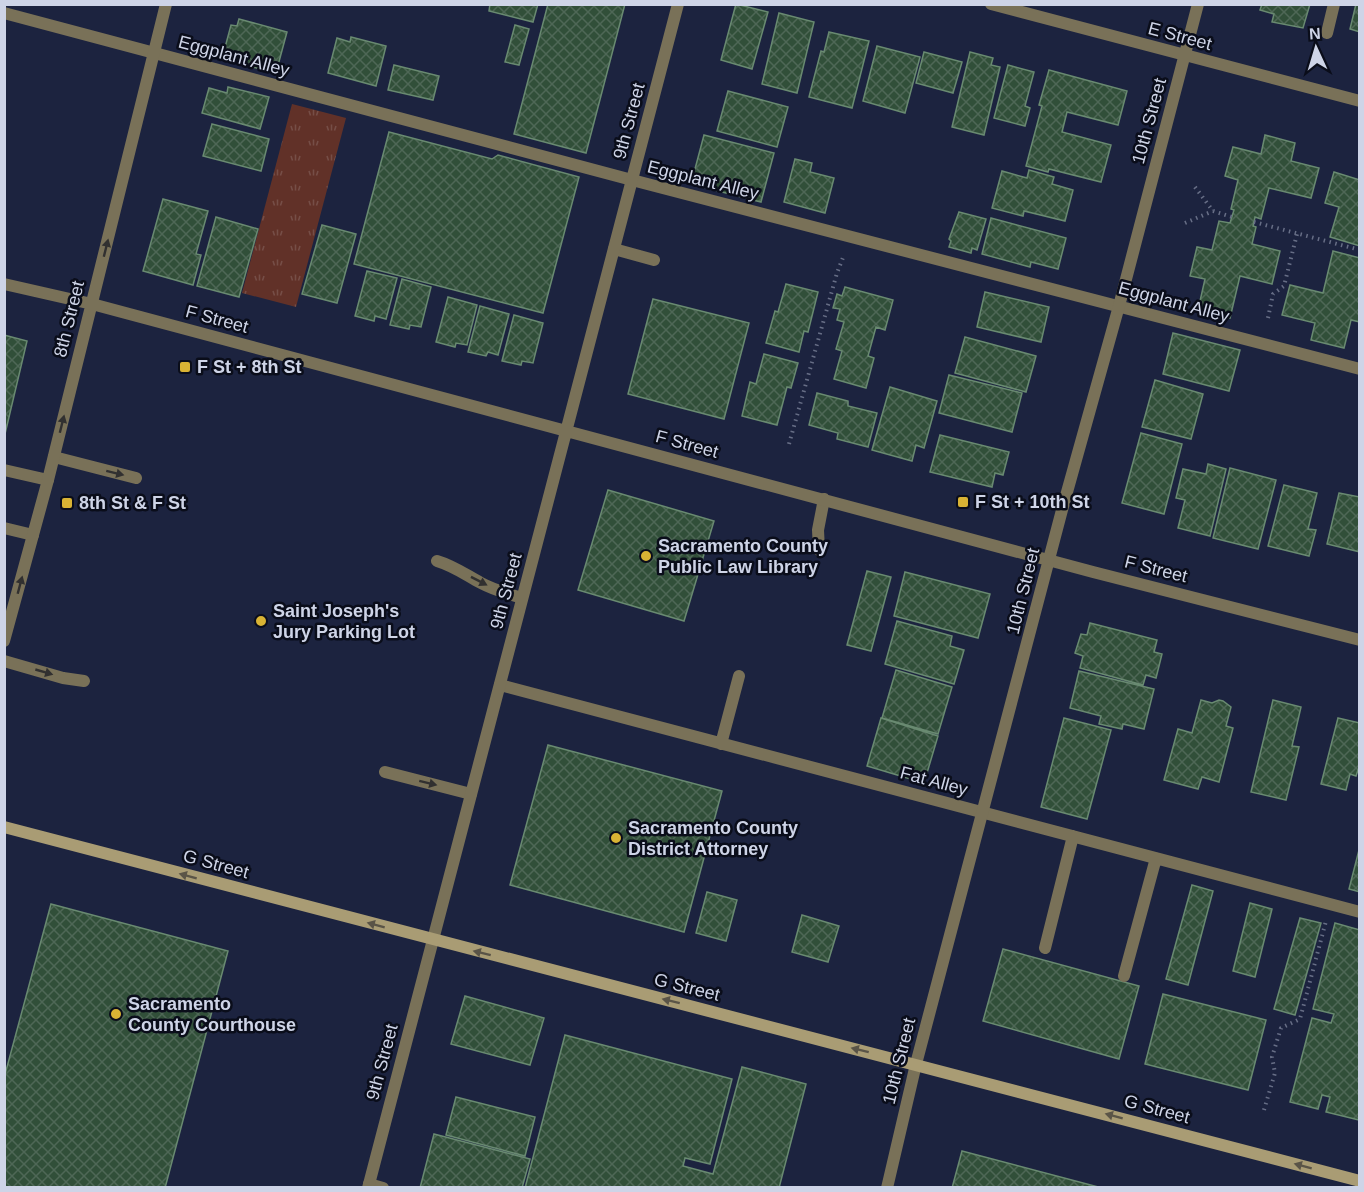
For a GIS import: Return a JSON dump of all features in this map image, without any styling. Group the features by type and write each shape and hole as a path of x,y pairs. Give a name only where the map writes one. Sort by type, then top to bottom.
{"main road":[{"name":"G Street","path":"4,827 1359,1181"}],"street":[{"name":"8th Street","path":"4,641 54,457 166,4"},
{"name":"9th Street","path":"368,1186 678,4"},
{"name":"E Street","path":"991,4 1359,101"},
{"name":"10th Street","path":"887,1188 916,1064 1198,4"},
{"path":"1327,33 1334,4"},
{"name":"Eggplant Alley","path":"4,14 1359,369"},
{"path":"614,249 654,260"},
{"name":"F Street","path":"4,284 92,304 1049,560 1359,640"},
{"path":"54,457 136,478"},
{"path":"4,470 48,480"},
{"path":"819,550 818,530 824,499"},
{"path":"4,528 33,535"},
{"path":"437,561 457,568 490,587 522,598"},
{"path":"4,661 63,678 84,681"},
{"path":"721,744 739,676"},
{"name":"Fat Alley","path":"500,685 1156,858 1290,899 1359,912"},
{"path":"385,772 471,794"},
{"path":"1045,948 1073,836"},
{"path":"1124,976 1156,858"},
{"path":"368,1186 383,1188"}],"path":[{"path":"1195,187 1213,211 1232,217"},
{"path":"1185,223 1213,211"},
{"path":"1254,222 1359,250"},
{"path":"1268,318 1273,294 1284,286 1297,234"},
{"path":"789,444 848,236"},
{"path":"1264,1110 1275,1073 1272,1056 1281,1028 1300,1019 1327,918"}],"green space":[{"path":"292,104 346,118 296,307 242,293"}],"building":[{"path":"490,4 538,4 533,22 489,11"},
{"path":"548,4 625,4 586,153 514,134"},
{"path":"736,4 768,12 752,69 721,60"},
{"path":"1262,4 1310,4 1303,28 1272,22 1274,14 1260,10"},
{"path":"1356,4 1360,4 1360,32 1350,29"},
{"path":"779,13 814,22 797,93 762,84"},
{"path":"239,19 287,32 277,69 261,64 260,69 242,64 243,60 223,55 231,25 237,26"},
{"path":"515,25 529,29 519,65 505,62"},
{"path":"829,32 869,41 852,108 809,97 821,51 824,52"},
{"path":"351,37 386,46 376,86 328,73 337,38 350,42"},
{"path":"877,46 920,57 905,113 863,101"},
{"path":"924,52 962,62 953,93 916,83"},
{"path":"970,52 993,58 991,65 1000,67 984,135 952,127"},
{"path":"394,65 439,76 433,100 388,90"},
{"path":"1008,65 1034,72 1025,106 1030,108 1025,126 994,118"},
{"path":"1049,70 1127,91 1118,125 1067,112 1062,132 1111,145 1101,182 1049,169 1048,172 1026,166"},
{"path":"228,87 269,97 260,129 202,113 209,88 227,93"},
{"path":"728,91 788,107 777,147 717,131"},
{"path":"212,124 269,139 261,171 203,156"},
{"path":"389,132 492,159 498,155 579,177 543,313 354,264"},
{"path":"704,135 774,153 761,202 691,184"},
{"path":"1265,135 1295,143 1291,161 1319,168 1311,198 1269,188 1261,219 1255,217 1253,226 1256,227 1252,244 1280,251 1272,284 1240,276 1230,318 1198,310 1205,279 1190,276 1197,247 1212,250 1219,221 1230,223 1238,180 1225,176 1233,147 1261,154"},
{"path":"795,159 812,163 810,172 834,178 825,213 784,202"},
{"path":"1029,170 1054,177 1052,184 1073,190 1065,221 1024,211 1023,216 992,208 1002,171 1027,178"},
{"path":"1334,172 1360,180 1360,246 1330,237 1339,207 1325,203"},
{"path":"163,199 208,211 196,254 201,255 193,285 143,271"},
{"path":"959,212 986,219 977,250 972,248 971,253 949,247 951,241 949,239"},
{"path":"216,217 258,229 239,297 197,286"},
{"path":"991,218 1066,238 1058,269 1031,262 1030,267 982,254"},
{"path":"322,225 356,234 337,303 302,294"},
{"path":"1333,251 1360,258 1360,322 1351,320 1344,348 1311,340 1315,323 1282,315 1290,285 1323,293"},
{"path":"367,271 397,278 386,319 375,316 374,321 355,316"},
{"path":"402,279 431,287 421,327 410,325 409,329 390,325"},
{"path":"786,284 818,292 808,332 804,331 799,352 766,343"},
{"path":"845,287 893,300 885,330 876,327 868,356 874,358 866,388 834,379 842,351 836,349 844,322 837,320 840,309 833,308 837,294 842,296"},
{"path":"985,292 1049,307 1041,342 977,327"},
{"path":"448,297 477,305 467,345 456,343 455,347 436,342"},
{"path":"653,299 749,323 724,419 628,394"},
{"path":"480,306 509,314 498,355 488,352 486,356 468,352"},
{"path":"514,315 543,323 533,363 522,361 521,365 502,361"},
{"path":"1173,333 1240,350 1229,391 1163,374"},
{"path":"4,335 27,341 5,434 4,434"},
{"path":"965,337 1036,356 1026,392 955,373"},
{"path":"764,354 798,363 791,388 787,387 777,425 742,416 750,382 756,384"},
{"path":"949,375 1022,393 1012,432 939,413"},
{"path":"1155,380 1203,394 1191,439 1142,427"},
{"path":"890,387 937,401 924,448 916,445 912,461 872,450"},
{"path":"817,393 848,401 848,406 877,413 868,447 837,439 838,433 809,425"},
{"path":"1141,433 1182,444 1164,514 1122,503"},
{"path":"940,435 1009,452 1003,475 995,473 992,487 930,472"},
{"path":"1208,464 1226,469 1210,536 1178,528 1185,500 1176,498 1183,469 1206,474"},
{"path":"1230,468 1276,480 1258,549 1213,538"},
{"path":"1284,485 1317,493 1308,529 1316,530 1309,556 1268,546"},
{"name":"Sacramento County Public Law Library","path":"608,490 714,521 684,621 578,590"},
{"path":"1339,493 1360,497 1360,552 1327,544"},
{"path":"867,571 891,577 871,651 847,645"},
{"path":"905,572 990,594 978,638 894,616"},
{"path":"897,621 952,636 950,646 964,650 954,684 885,664"},
{"path":"1090,623 1157,640 1154,652 1162,654 1156,678 1146,675 1143,685 1080,668 1083,656 1075,653 1081,634 1087,635"},
{"path":"896,670 952,687 938,734 882,718"},
{"path":"1079,671 1154,689 1144,729 1123,724 1122,729 1099,724 1101,716 1070,708"},
{"path":"1201,700 1212,703 1219,700 1231,707 1226,726 1233,728 1219,782 1202,777 1198,789 1164,780 1178,729 1192,733"},
{"path":"1273,700 1301,707 1292,746 1299,747 1286,800 1251,792"},
{"path":"881,718 938,736 924,783 867,766"},
{"path":"1064,718 1111,730 1087,819 1041,807"},
{"path":"1338,718 1360,723 1360,764 1356,776 1350,774 1346,790 1321,784"},
{"name":"Sacramento County District Attorney","path":"548,745 722,791 684,932 510,885"},
{"path":"1360,851 1360,892 1349,889"},
{"path":"1192,885 1213,891 1188,985 1166,979"},
{"path":"707,892 737,900 726,941 696,933"},
{"path":"1250,903 1272,909 1255,977 1233,971"},
{"name":"Sacramento County Courthouse","path":"51,904 228,951 165,1188 4,1188 4,1078"},
{"path":"802,915 839,926 828,962 792,952"},
{"path":"1300,918 1321,923 1295,1015 1274,1009"},
{"path":"1335,923 1360,930 1359,1120 1326,1112 1330,1097 1322,1095 1318,1109 1290,1102 1312,1018 1331,1023 1334,1014 1313,1009"},
{"path":"1003,949 1139,986 1119,1059 983,1021"},
{"path":"1163,994 1266,1020 1248,1090 1145,1064"},
{"path":"465,996 544,1018 530,1065 451,1044"},
{"path":"565,1035 732,1079 710,1164 685,1158 683,1166 713,1174 742,1067 806,1084 779,1188 525,1188"},
{"path":"456,1097 535,1117 525,1156 446,1135"},
{"path":"434,1134 530,1159 522,1188 420,1188"},
{"path":"962,1151 1102,1188 952,1188"}],"place":[{"name":"F St + 8th St","path":"185,367"},
{"name":"F St + 10th St","path":"963,502"},
{"name":"8th St & F St","path":"67,503"},
{"name":"Sacramento County Public Law Library","path":"646,556"},
{"name":"Saint Joseph's Jury Parking Lot","path":"261,621"},
{"name":"Sacramento County District Attorney","path":"616,838"},
{"name":"Sacramento County Courthouse","path":"116,1014"}]}
